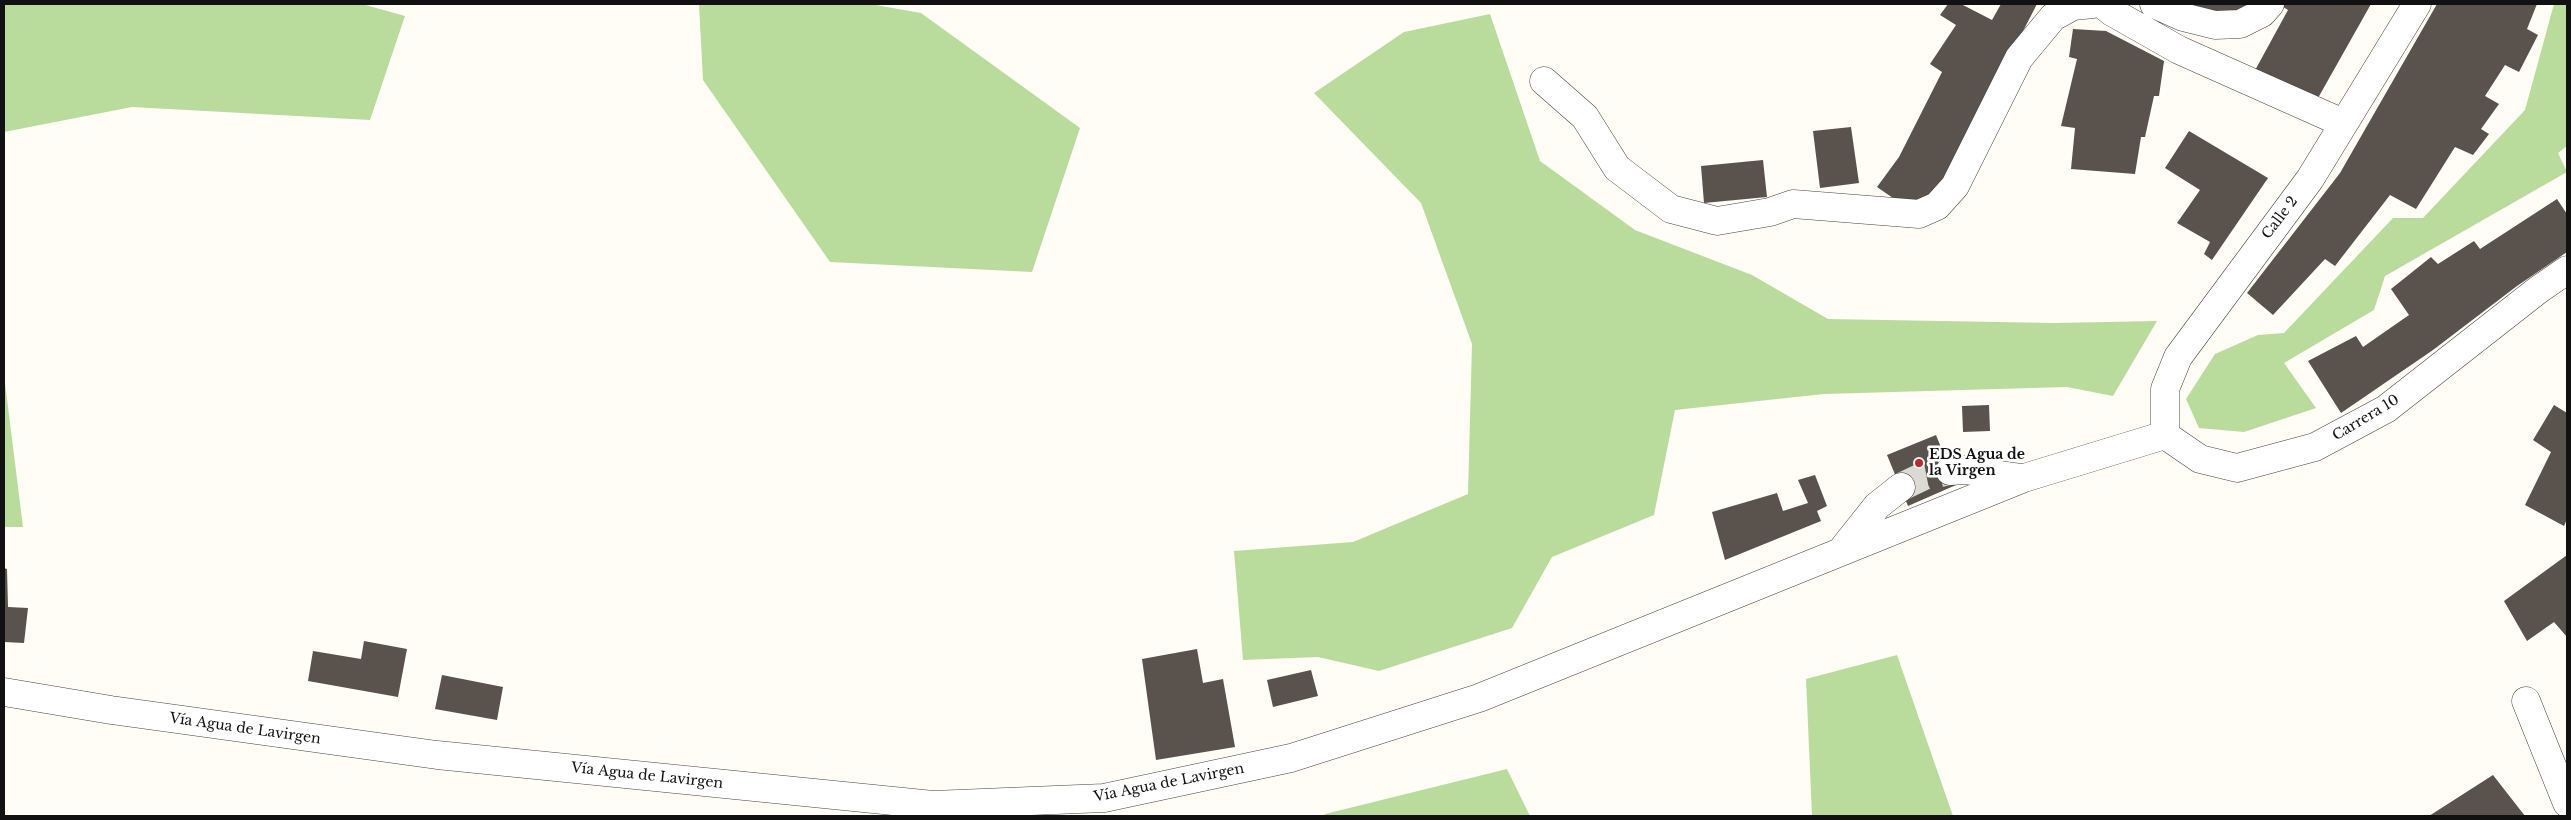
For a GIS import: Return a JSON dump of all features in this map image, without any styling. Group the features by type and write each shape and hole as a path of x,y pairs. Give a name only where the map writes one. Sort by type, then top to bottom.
{"street":[{"path":"1544,81 1585,117 1617,168 1671,209 1717,222 1770,212 1793,204 1919,214 1937,206 1955,186 2019,58 2054,17 2073,6 2093,4"},
{"path":"2102,4 2112,12 2179,50 2343,123"},
{"path":"2154,4 2182,17 2215,25 2240,24 2262,13 2270,4"},
{"name":"Calle 2","path":"2165,436 2165,389 2178,357 2310,179 2417,4"},
{"name":"Carrera 10","path":"2165,436 2200,459 2237,468 2315,447 2386,409 2538,290 2567,270"},
{"name":"Vía Agua de Lavirgen","path":"4,692 111,710 437,755 933,805 1104,798 1291,758 1479,698 2024,478 2165,436"},
{"path":"1950,471 1964,470 2024,478"},
{"path":"1840,552 1877,506 1901,487"},
{"path":"2526,701 2567,803"}],"green space":[{"path":"4,4 362,4 405,16 370,120 132,107 4,132"},
{"path":"699,4 870,4 921,13 1080,128 1032,272 830,262 703,80"},
{"path":"2554,4 2567,4 2567,146 2558,153 2567,172 2385,276 2374,310 2284,363 2316,408 2244,432 2199,428 2186,399 2215,354 2258,335 2284,333 2393,218 2423,218 2525,110"},
{"path":"1490,14 1540,161 1635,230 1752,275 1828,319 2055,323 2157,321 2113,396 2067,387 1824,394 1675,410 1654,515 1552,557 1512,628 1379,671 1318,657 1243,660 1234,551 1353,542 1468,494 1472,344 1421,203 1314,93 1404,32"},
{"path":"4,375 23,527 4,527"},
{"path":"1897,655 1953,816 1812,816 1806,679"},
{"path":"1507,769 1530,816 1324,816 1325,814"}],"building":[{"path":"1948,4 1961,4 1992,20 2001,4 2037,4 1951,171 1923,207 1906,207 1877,187 1899,157 1942,72 1930,64 1956,25 1940,15"},
{"path":"2178,4 2256,4 2245,15 2212,15"},
{"path":"2371,4 2318,98 2253,74 2288,10 2280,5"},
{"path":"2437,4 2537,4 2527,29 2538,35 2519,72 2505,65 2485,96 2499,104 2481,129 2489,134 2473,155 2455,147 2416,209 2390,195 2335,266 2325,259 2273,315 2247,293 2340,173"},
{"path":"2073,29 2106,31 2164,61 2159,96 2154,96 2145,137 2141,137 2135,174 2071,169 2075,128 2061,126 2077,59 2069,57"},
{"path":"1851,127 1859,183 1820,188 1813,131"},
{"path":"2189,131 2268,178 2212,260 2204,254 2210,242 2177,223 2200,190 2165,168"},
{"path":"1763,160 1767,197 1704,203 1701,166"},
{"path":"2557,199 2567,214 2567,252 2517,286 2433,350 2341,413 2308,361 2356,336 2363,347 2409,315 2391,289 2431,257 2438,264 2474,241 2480,249"},
{"path":"1989,405 1990,431 1963,432 1962,406"},
{"path":"2554,405 2567,413 2567,519 2564,526 2525,505 2551,452 2533,440"},
{"name":"EDS Agua de la Virgen","path":"1936,435 1956,485 1908,506 1887,455"},
{"path":"1815,475 1827,506 1817,511 1821,521 1725,560 1712,512 1777,493 1783,511 1808,503 1798,480"},
{"path":"2567,555 2567,637 2554,622 2527,641 2504,601"},
{"path":"4,568 7,569 8,607 28,608 24,643 4,642"},
{"path":"364,641 407,649 398,697 308,681 313,651 361,659"},
{"path":"1197,649 1203,683 1223,679 1235,747 1156,760 1142,659"},
{"path":"1311,670 1318,696 1273,707 1267,680"},
{"path":"442,675 503,687 497,720 435,709"},
{"path":"2493,775 2525,816 2429,816"}],"tunnel":[{"path":"1901,487 1924,476 1950,471"}],"place":[{"name":"EDS Agua de la Virgen","path":"1919,463"}]}
